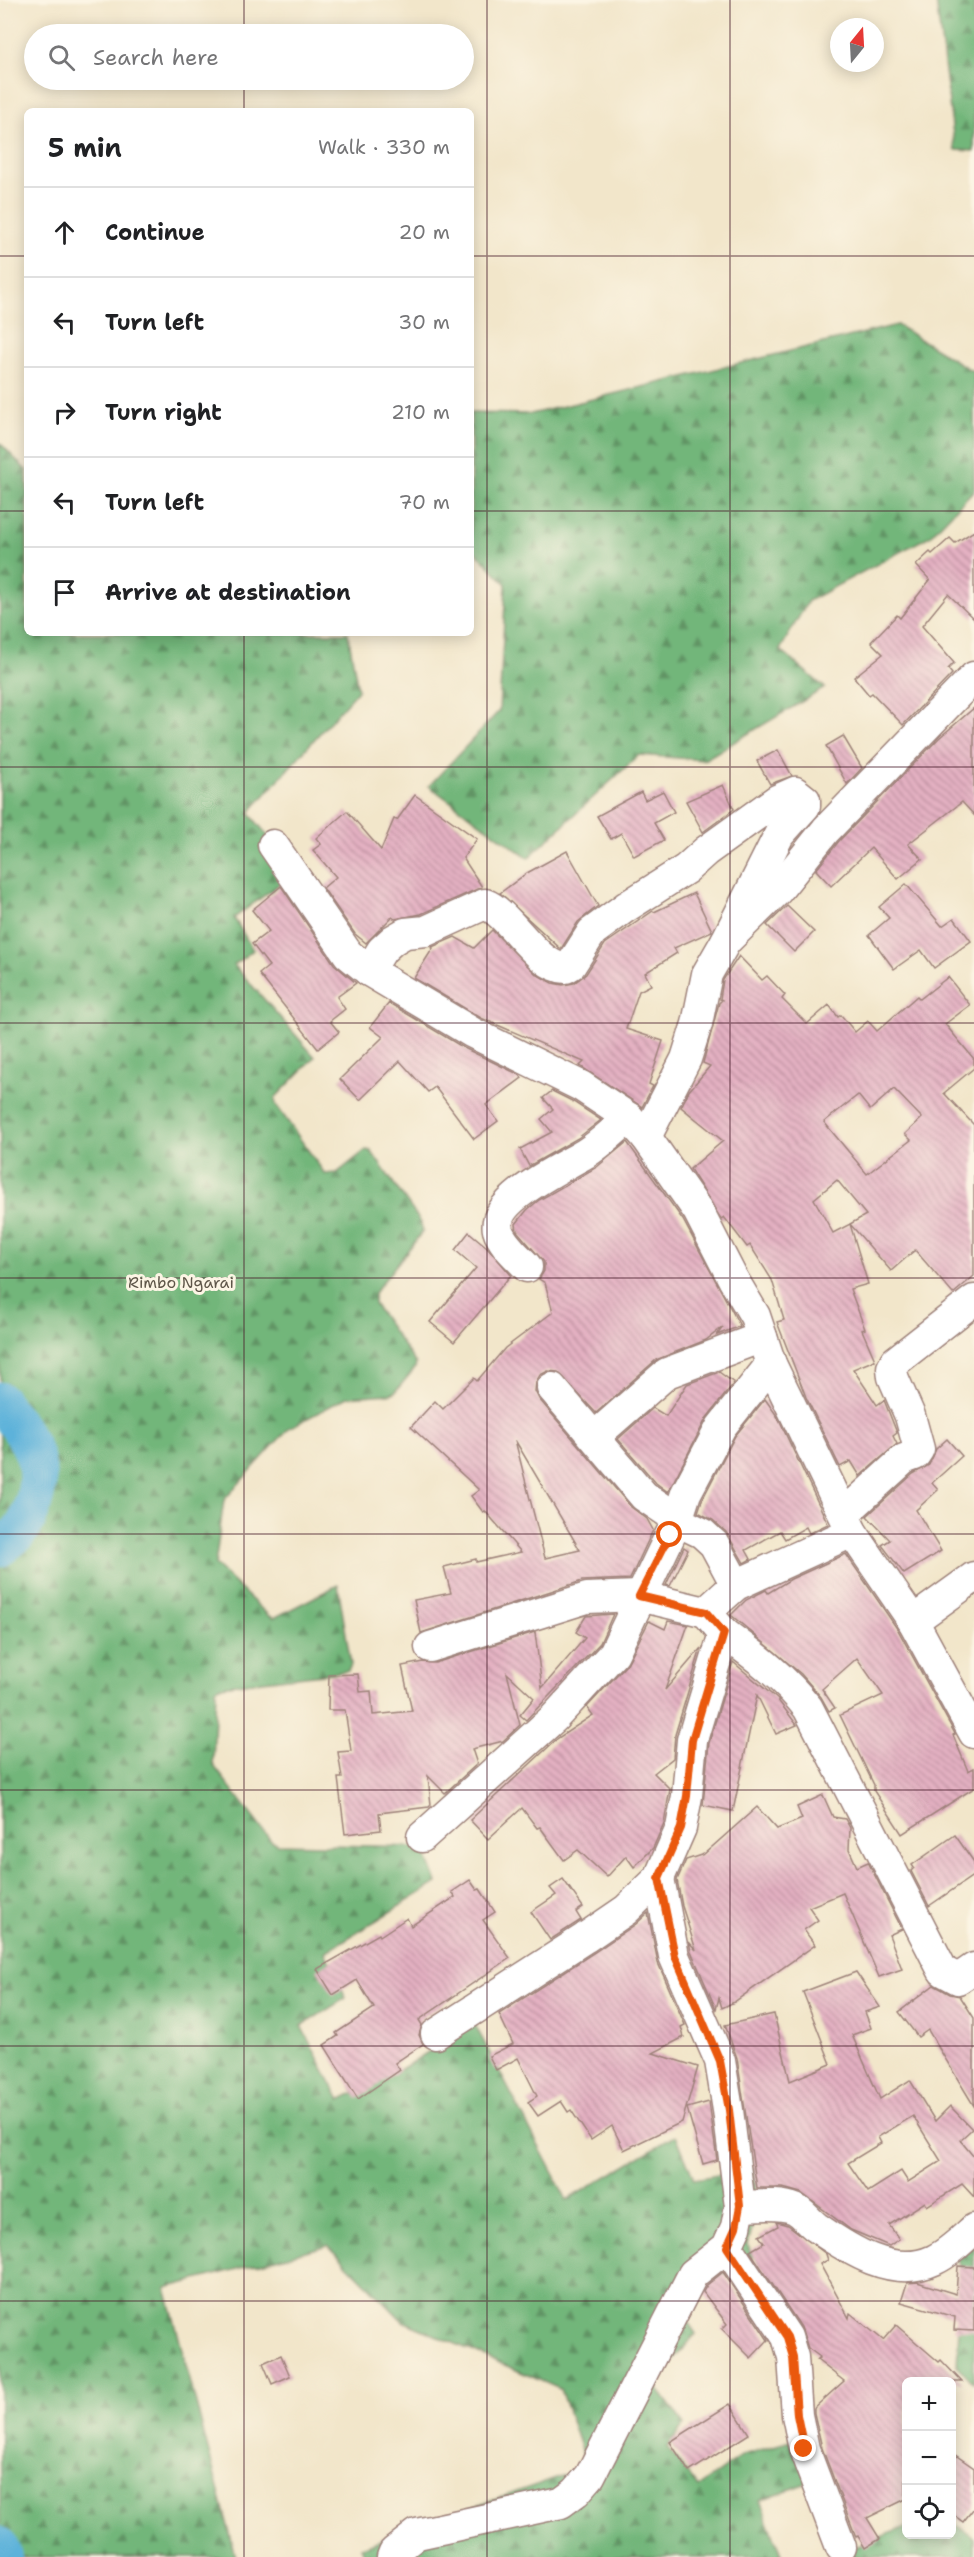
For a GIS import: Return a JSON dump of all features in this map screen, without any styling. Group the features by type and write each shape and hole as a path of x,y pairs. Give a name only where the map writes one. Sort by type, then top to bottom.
{"street":[{"path":"726,941 778,890 826,830 974,677"},
{"path":"369,971 382,950 405,933 426,931 484,904 495,908 502,918 550,963 566,968 571,965 592,932 626,907 686,869 706,851 777,800 795,792 805,800 805,806 826,830"},
{"path":"527,1267 498,1231 499,1218 531,1183 638,1127 686,1059 697,1024 707,974 779,835 805,806"},
{"path":"273,844 348,954 369,971 473,1033 580,1086 638,1127 698,1211 755,1316 766,1351 848,1522 913,1621 974,1733"},
{"path":"436,2034 594,1933 626,1910 659,1878 681,1828 687,1796 692,1740 715,1622 736,1585 848,1522 904,1459 915,1455 919,1449 910,1416 893,1377 892,1368 896,1361 974,1300"},
{"path":"593,1435 609,1424 667,1373 766,1351"},
{"path":"422,1837 554,1718 614,1653 639,1596 677,1521 686,1493 721,1427 766,1351"},
{"path":"552,1388 644,1496 677,1521 702,1533 714,1544 736,1585"},
{"path":"913,1621 974,1577"},
{"path":"430,1647 588,1598 639,1596 715,1622 774,1670 790,1685 808,1708 943,1971 958,1979 974,1968"},
{"path":"392,2557 394,2552 417,2534 561,2503 576,2492 590,2476 693,2274 727,2247 736,2227 740,2206 729,2110 720,2061 675,1956 659,1878"},
{"path":"740,2206 795,2209 814,2226 872,2260 892,2266 912,2266 933,2260 950,2250 974,2229"},
{"path":"727,2247 789,2343 793,2357 797,2415 802,2440 841,2547"}],"green space":[{"path":"936,0 974,0 974,151 955,150"},
{"path":"897,325 974,372 974,490 930,536 808,601 780,650 825,688 704,760 639,755 528,858 429,786 499,711 506,584 474,550 474,413 531,414"},
{"name":"Rimbo Ngarai","path":"0,443 24,468 24,636 349,636 358,690 249,813 297,871 234,918 253,950 234,965 315,1057 275,1098 276,1105 325,1174 337,1173 366,1150 371,1151 420,1221 423,1231 374,1293 374,1304 416,1364 395,1392 347,1397 289,1428 224,1500 215,1565 269,1616 274,1618 338,1585 351,1665 348,1671 220,1686 216,1689 213,1762 271,1841 277,1844 423,1847 437,1883 325,1952 346,1998 301,2026 340,2100 398,2071 474,2023 567,2200 676,2135 694,2179 753,2169 758,2205 748,2244 752,2258 675,2303 696,2334 653,2383 685,2425 667,2447 698,2487 743,2455 790,2441 826,2476 760,2500 782,2557 365,2557 361,2547 587,2467 560,2389 403,2321 328,2245 166,2288 236,2557 0,2557"},
{"path":"974,2242 974,2383 957,2366 962,2268 956,2260"},
{"path":"956,2525 974,2538 974,2557 830,2557 902,2529 902,2539 956,2539"}],"building":[{"path":"974,531 974,619 948,594 922,626 954,663 948,669 952,674 903,725 872,693 869,695 854,677 883,654 871,642 897,615 900,618 930,580 916,565 950,538 955,543"},
{"path":"974,708 974,815 962,802 908,844 922,859 898,879 871,848 831,886 816,870 839,841 939,738"},
{"path":"843,736 862,768 847,784 826,746"},
{"path":"778,750 792,776 770,784 757,761"},
{"path":"723,785 734,809 703,832 686,801"},
{"path":"663,791 674,812 654,823 664,840 634,856 621,833 611,839 597,816 641,792 645,800"},
{"path":"415,795 477,839 463,858 482,887 421,914 395,919 392,917 366,943 355,934 323,888 336,877 313,850 321,844 316,838 347,811 381,850 394,819 397,820"},
{"path":"567,851 598,906 578,922 561,949 500,893 527,873"},
{"path":"906,884 942,926 954,918 971,941 934,968 921,950 894,969 869,935 889,918 879,907"},
{"path":"281,886 334,964 356,983 337,997 345,1009 330,1021 339,1032 318,1049 259,974 269,966 252,944 269,931 252,910"},
{"path":"694,893 712,931 674,948 677,953 645,973 651,985 639,991 626,1029 663,1041 649,1084 653,1086 642,1107 580,1066 584,1062 481,1018 414,978 432,947 455,937 474,948 492,930 536,974 552,983 563,985 574,983 586,974 605,944 653,911"},
{"path":"787,906 814,932 794,952 767,925"},
{"path":"739,956 762,980 767,976 785,995 782,999 807,1024 829,1005 838,1017 841,1015 855,1032 868,1021 877,1031 917,996 920,999 948,977 970,1005 945,1024 974,1059 974,1068 944,1093 974,1125 974,1276 953,1294 915,1250 891,1271 850,1224 868,1284 850,1289 865,1329 862,1330 875,1360 853,1369 877,1405 884,1400 897,1433 893,1436 897,1444 860,1476 851,1461 840,1467 806,1397 777,1322 784,1320 772,1280 750,1245 747,1247 724,1217 721,1219 690,1169 723,1141 681,1107 689,1091 710,1066 703,1063 719,1003 722,1000 720,999 723,980","holes":["894,1089 922,1118 905,1134 911,1140 867,1174 824,1122 858,1095 870,1110","837,1180 866,1215 833,1233 814,1199"]},
{"path":"389,1003 464,1048 520,1075 522,1078 486,1105 498,1121 474,1139 435,1087 428,1092 400,1061 360,1100 340,1079 383,1037 370,1027"},
{"path":"552,1091 601,1120 578,1138 529,1166 520,1149 552,1132 541,1119 553,1109 543,1098"},
{"path":"627,1142 683,1220 740,1326 717,1335 723,1327 706,1340 656,1360 596,1413 558,1372 548,1371 540,1375 536,1382 535,1391 539,1399 631,1507 647,1519 653,1530 630,1579 582,1581 421,1633 414,1600 451,1593 444,1567 521,1552 471,1496 479,1490 411,1427 435,1401 443,1409 474,1378 477,1381 505,1348 553,1312 545,1283 539,1279 544,1271 544,1262 517,1231 516,1224 539,1200 597,1167","holes":["515,1440 580,1550 545,1558"]},
{"path":"469,1232 487,1247 511,1275 454,1342 430,1322 476,1268 455,1250"},
{"path":"719,1372 734,1383 706,1419 668,1492 656,1483 618,1439 653,1408 666,1416 687,1384"},
{"path":"765,1399 777,1416 828,1524 809,1533 806,1527 785,1539 780,1531 746,1550 751,1559 744,1563 726,1532 713,1520 698,1512 735,1436"},
{"path":"947,1439 962,1456 932,1483 938,1490 916,1510 941,1551 904,1574 882,1545 890,1540 867,1516 913,1474 929,1465 936,1449"},
{"path":"684,1547 688,1550 670,1586 666,1585"},
{"path":"846,1554 898,1630 955,1734 953,1735 968,1771 974,1768 974,1788 902,1834 874,1791 874,1785 840,1715 883,1695 857,1658 822,1689 835,1708 829,1711 821,1697 801,1674 731,1615 746,1600 766,1590 768,1593 791,1579"},
{"path":"613,1614 600,1643 526,1720 520,1715 534,1698 507,1673 520,1725 503,1741 472,1749 477,1764 445,1793 428,1776 431,1805 429,1807 379,1813 381,1830 345,1834 338,1778 342,1778 338,1752 351,1751 345,1710 328,1710 329,1675 358,1674 360,1692 371,1691 373,1715 412,1711 402,1666 423,1662 435,1663 535,1632 542,1688 585,1638 576,1632 586,1616"},
{"path":"649,1621 665,1629 668,1621 688,1625 665,1690 701,1648 675,1735 673,1758 654,1773 670,1789 664,1823 653,1848 634,1867 626,1856 607,1877 578,1850 564,1860 540,1827 537,1828 522,1808 488,1839 470,1820 558,1738 593,1715 587,1707 627,1664"},
{"path":"733,1662 777,1699 797,1725 776,1734 757,1695 733,1811 703,1805 709,1743"},
{"path":"823,1795 833,1817 845,1819 850,1828 849,1849 857,1867 868,1862 902,1929 889,1935 902,1969 879,1977 843,1893 809,1907 818,1920 804,1930 815,1945 734,2002 722,2008 719,1998 716,2009 689,1942 696,1950 682,1906 677,1880 686,1860 704,1854 757,1807 777,1829 802,1819 797,1807"},
{"path":"955,1835 974,1862 974,1875 929,1906 911,1871 914,1868 912,1865"},
{"path":"563,1879 583,1907 576,1912 581,1920 550,1940 531,1912 556,1895 550,1888"},
{"path":"470,1880 477,1890 480,1889 495,1912 483,1920 510,1958 419,2020 422,2025 419,2035 423,2044 395,2063 400,2070 358,2099 324,2045 338,2036 336,2033 374,2008 357,1980 333,1995 317,1969 379,1934 380,1936 407,1918 411,1926 455,1897 452,1892"},
{"path":"648,1913 658,1963 685,2025 681,2027 684,2037 653,2053 698,2067 682,2122 624,2150 612,2126 591,2140 571,2110 568,2112 561,2101 538,2116 528,2102 537,2096 518,2058 496,2070 489,2056 513,2044 499,2014 595,1952"},
{"path":"856,1972 880,2007 865,2012 871,2028 852,2035 880,2099 910,2080 935,2121 950,2106 972,2129 960,2140 974,2157 974,2197 962,2184 927,2206 925,2202 889,2225 899,2239 889,2246 851,2230 801,2193 783,2188 757,2188 737,2058 725,2025 774,2014 790,2081 831,2064 803,1992","holes":["913,2116 941,2161 908,2182 901,2171 868,2192 848,2163 881,2143 878,2137"]},
{"path":"934,1985 950,1994 960,1996 974,2018 974,2106 928,2030 918,2037 899,2012"},
{"path":"709,2102 717,2160 703,2164 687,2108"},
{"path":"776,2222 788,2225 826,2254 828,2260 820,2264 849,2318 850,2313 883,2340 896,2325 939,2362 941,2360 962,2382 956,2382 956,2377 902,2377 902,2501 867,2518 880,2539 865,2548 858,2536 856,2537 822,2448 814,2413 814,2408 844,2381 817,2360 820,2357 808,2348 801,2327 750,2251 764,2243 759,2236 778,2226"},
{"path":"958,2266 974,2267 974,2331 954,2330 955,2317 901,2302 907,2283 917,2282 956,2294"},
{"path":"723,2272 768,2340 751,2358 722,2329 727,2324 703,2292 707,2285"},
{"path":"281,2355 290,2376 272,2384 263,2363"},
{"path":"730,2404 749,2434 689,2472 670,2442"},
{"path":"956,2455 974,2468 974,2508 963,2522 956,2517"}],"waterway":[{"path":"0,1401 30,1446 37,1470 36,1489 28,1518 18,1533 0,1548"},
{"path":"0,2546 3,2557"}],"route":[{"path":"670,1535 639,1596 706,1612 724,1633 711,1670 692,1740 687,1796 681,1828 659,1878 675,1956 720,2061 729,2110 740,2206 736,2227 727,2247 787,2337 793,2357 797,2415 804,2449"}]}
